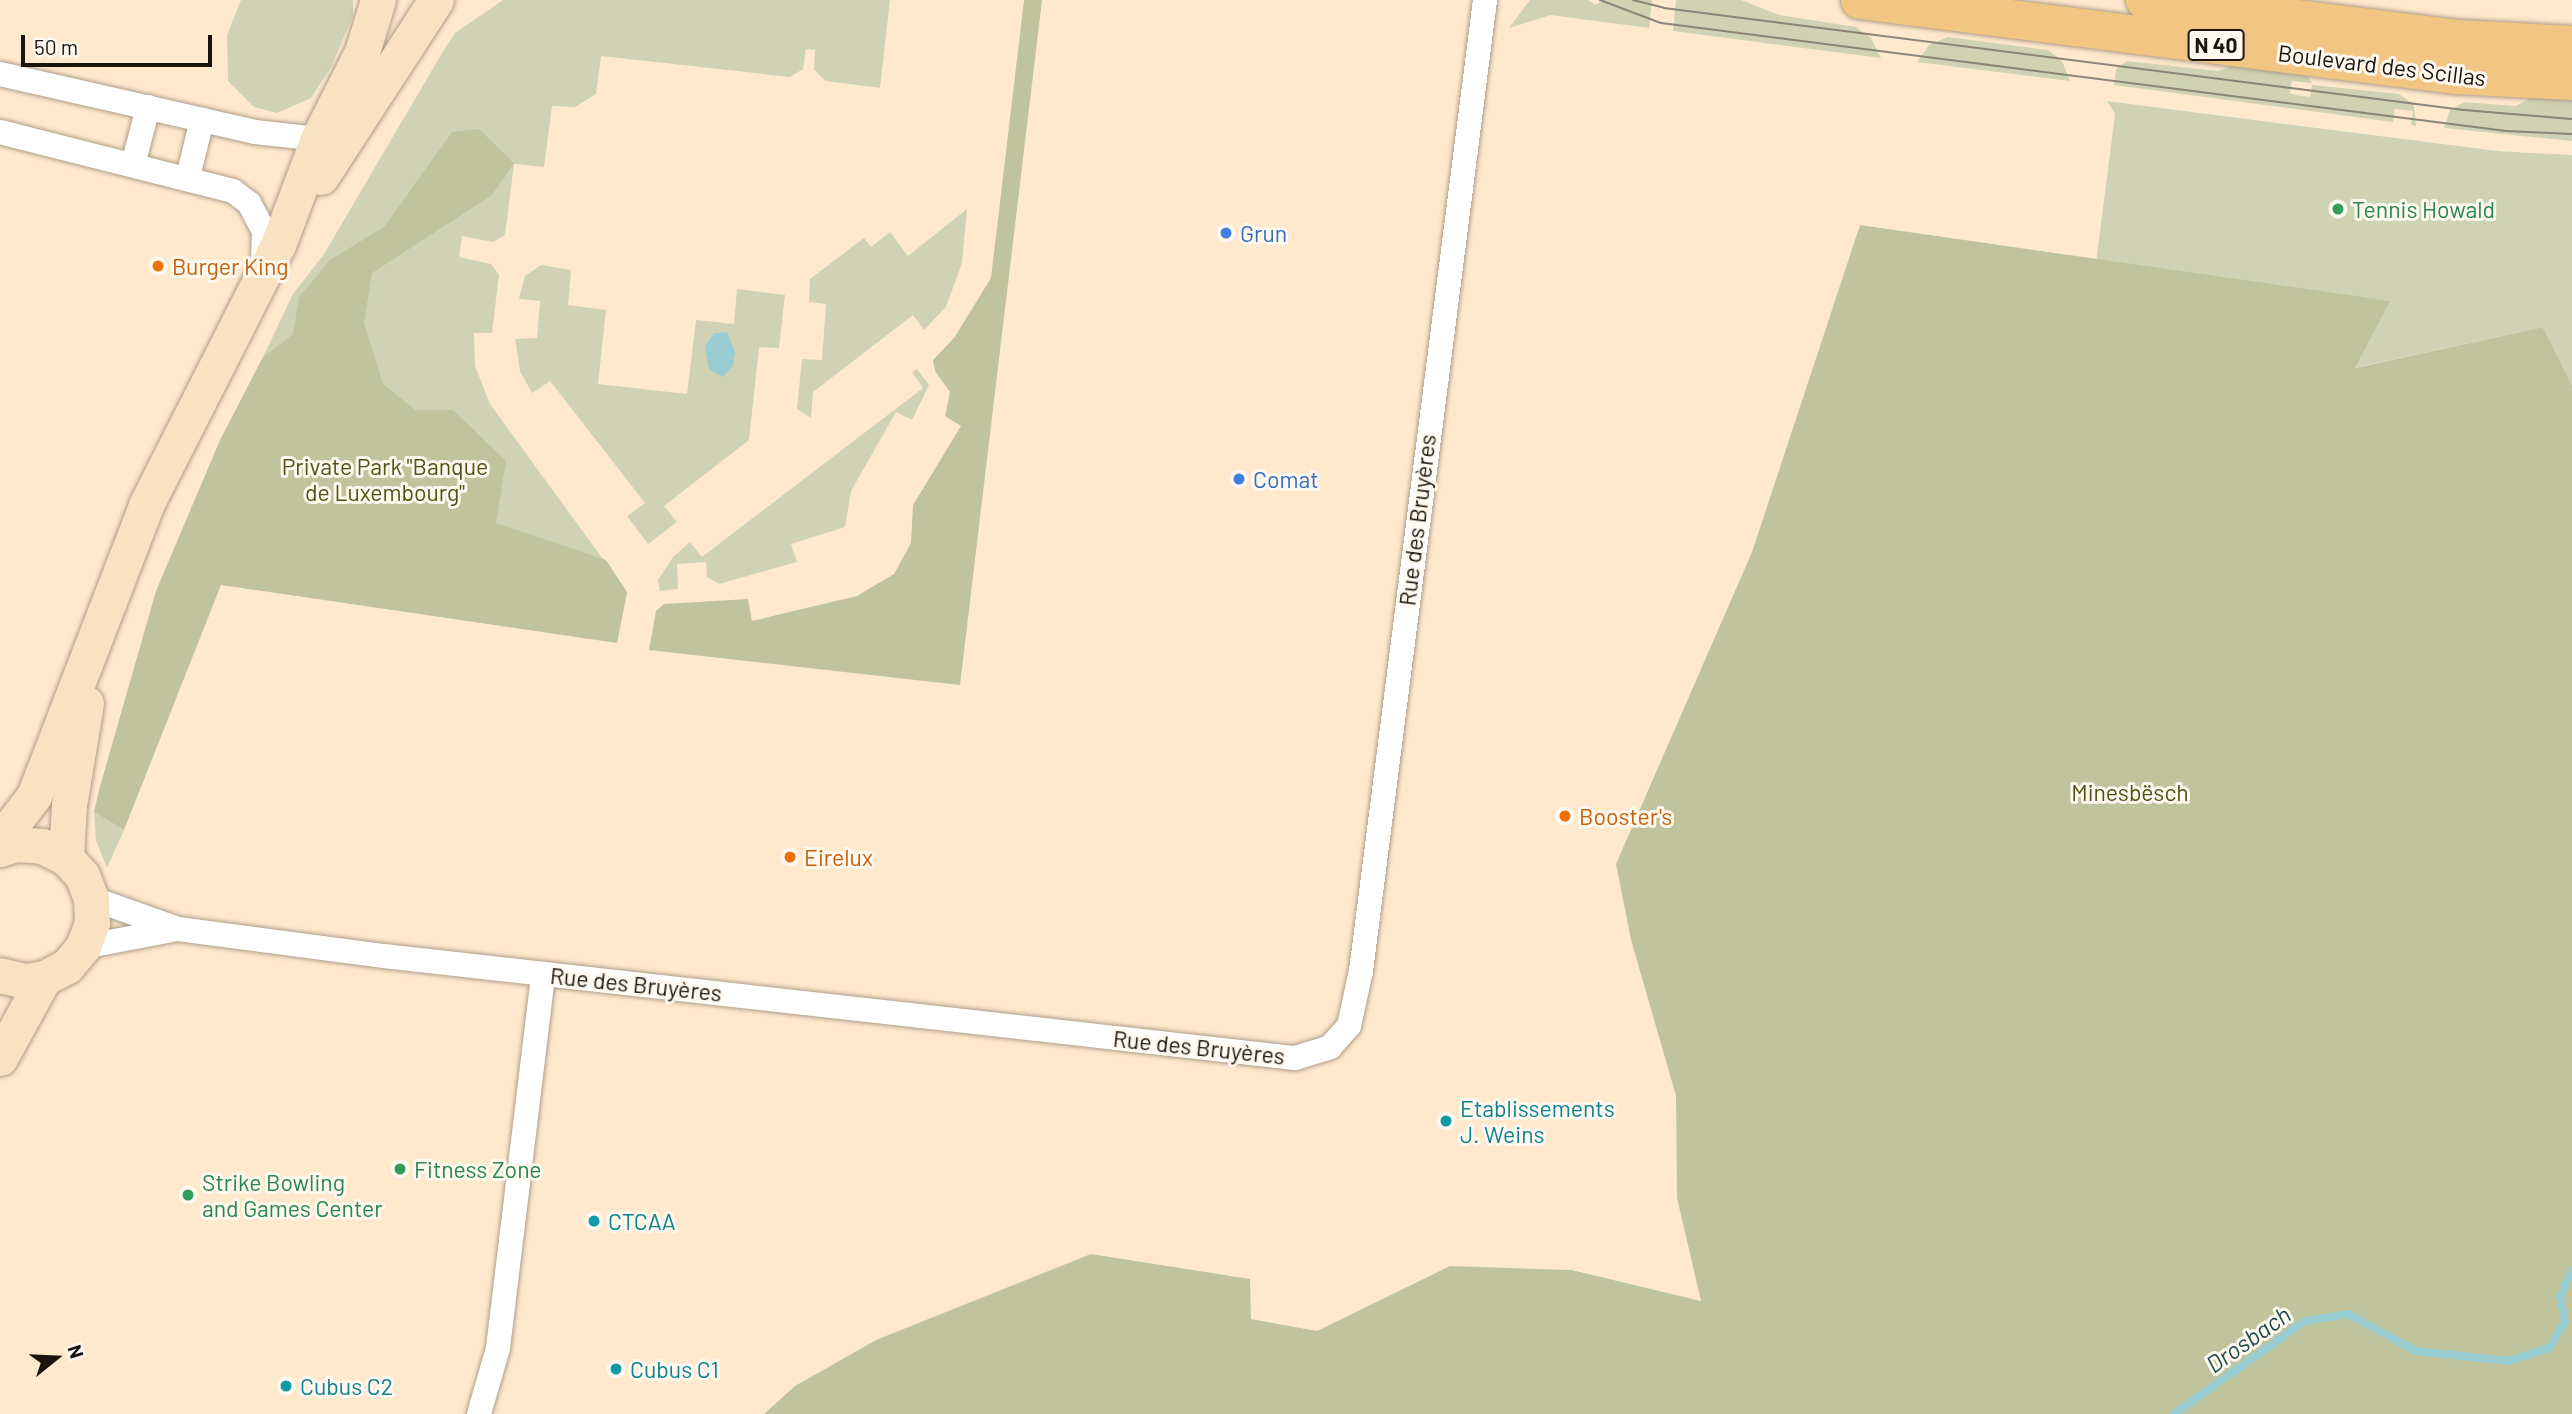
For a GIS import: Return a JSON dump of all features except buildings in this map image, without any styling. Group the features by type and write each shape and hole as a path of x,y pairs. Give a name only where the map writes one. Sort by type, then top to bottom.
{"main road":[{"path":"0,839 34,796 146,503 270,259 318,139 362,52 378,0"},
{"path":"270,259 436,0"},
{"name":"Boulevard des Scillas","path":"1860,0 2455,75 2572,81"},
{"name":"Boulevard des Scillas","path":"2145,0 2459,40 2572,45"},
{"path":"66,858 69,805 98,630"},
{"path":"0,849 15,844 42,846 66,858 82,875 91,898 92,923 83,947 67,966 44,978 24,981 0,975"},
{"path":"0,1058 44,978"}],"street":[{"name":"Rue des Bruyères","path":"177,929 543,974 1295,1058 1330,1047 1349,1026 1361,971 1485,0"},
{"path":"0,74 202,120 295,139 318,139"},
{"path":"134,164 148,107"},
{"path":"188,177 202,120"},
{"path":"0,132 188,177 233,191 249,203 264,231 270,259"},
{"path":"91,898 177,929"},
{"path":"83,947 177,929"},
{"path":"480,1414 498,1348 543,974"}],"shaded area":[{"path":"0,0 2572,0 2572,155 2498,151 2108,101 2115,114 2096,262 1860,225 1752,552 1616,864 1631,940 1676,1096 1677,1198 1701,1301 1572,1270 1450,1266 1317,1331 1251,1319 931,1319 876,1340 796,1386 764,1414 0,1414"}],"green space":[{"path":"241,0 353,0 353,16 330,69 311,98 277,113 254,107 228,81 227,35"},
{"name":"Private Park \"Banque de Luxembourg\"","path":"503,0 890,0 880,88 826,81 814,70 815,50 806,49 803,69 790,77 601,56 596,94 575,107 552,106 544,167 514,164 505,235 493,242 462,236 459,257 491,264 499,275 492,333 474,333 475,366 490,404 627,592 617,643 292,335 263,357 293,294 324,254 455,33"},
{"path":"1024,0 1042,0 960,685 649,650 656,611 664,604 748,599 752,621 857,596 894,574 911,543 913,505 961,426 945,416 950,392 935,371 933,360 954,338 991,278"},
{"path":"1530,0 1588,0 1595,5 1604,0 1652,0 1649,28 1551,15 1509,28"},
{"path":"1676,0 1741,0 1779,15 1856,27 1871,38 1881,58 1673,31"},
{"path":"1948,37 2048,50 2062,61 2070,81 1917,62 1929,45"},
{"path":"2127,61 2218,71 2235,65 2307,75 2312,83 2292,81 2290,94 2310,97 2312,85 2399,94 2414,105 2416,126 2411,125 2413,111 2395,109 2393,122 2114,85 2116,69"},
{"path":"2572,96 2572,141 2444,128 2450,110 2465,102 2516,106 2531,98"},
{"name":"Tennis Howald","path":"2107,101 2498,151 2572,155 2572,385 2543,327 2354,368 2389,301 2096,262 2115,114"},
{"path":"479,129 514,163 492,195 372,273 364,323 383,384 415,410 453,410 506,461 496,523 606,560 627,592 617,643 221,585 124,830 94,812 99,790 156,591 220,440 263,357 293,334 299,297 330,260 384,227 452,132"},
{"path":"967,209 962,263 946,307 924,330 913,315 813,392 811,418 797,409 802,359 822,360 826,304 809,302 810,279 864,238 871,247 890,232 908,256"},
{"name":"Minesbësch","path":"1860,225 2390,301 2355,368 2543,327 2572,385 2572,1414 764,1414 795,1386 876,1340 1091,1254 1250,1279 1251,1319 1317,1331 1450,1266 1572,1270 1701,1301 1677,1198 1676,1096 1631,940 1616,864 1752,552"},
{"path":"541,265 571,270 568,305 606,310 598,384 687,394 696,320 734,324 737,289 785,295 779,348 759,347 749,440 664,506 677,522 648,544 627,516 645,503 550,381 532,393 520,371 515,339 537,338 540,301 519,299 525,276"},
{"path":"917,369 929,385 912,420 896,412 851,491 845,527 791,544 797,562 719,584 707,577 706,562 677,564 678,589 660,591 658,580 673,557 690,542 702,557 923,388 912,372"},
{"path":"94,812 124,830 107,868 96,841"}],"water":[{"path":"727,332 735,352 733,365 723,377 709,369 705,346 714,333"}],"waterway":[{"name":"Drosbach","path":"2174,1414 2305,1321 2348,1314 2416,1351 2508,1361 2549,1348 2565,1322 2560,1297 2572,1271"}],"tram line":[{"path":"1600,0 1661,23 2506,131 2572,134"},
{"path":"1633,0 1664,8 2464,110 2572,119"}],"place":[{"name":"Tennis Howald","path":"2338,209"},
{"name":"Grun","path":"1226,233"},
{"name":"Burger King","path":"158,266"},
{"name":"Comat","path":"1239,479"},
{"name":"Booster's","path":"1565,816"},
{"name":"Eirelux","path":"790,857"},
{"name":"Etablissements J. Weins","path":"1446,1121"},
{"name":"Fitness Zone","path":"400,1169"},
{"name":"Strike Bowling and Games Center","path":"188,1195"},
{"name":"CTCAA","path":"594,1221"},
{"name":"Cubus C1","path":"616,1369"},
{"name":"Cubus C2","path":"286,1386"}]}
